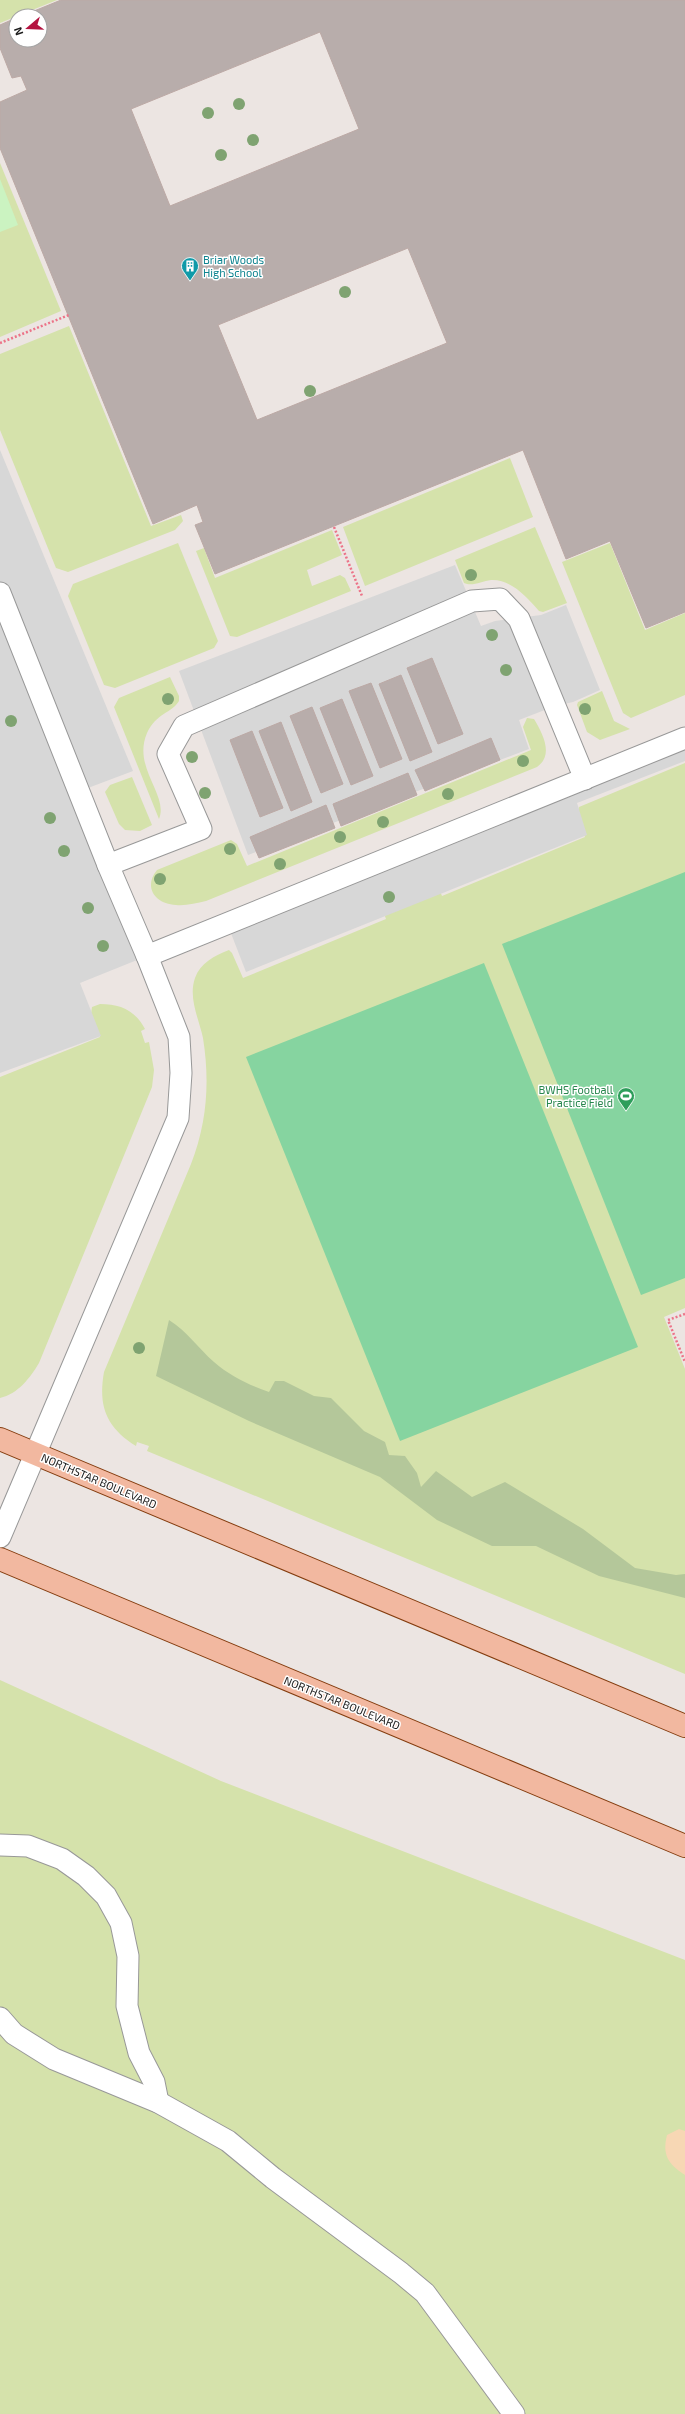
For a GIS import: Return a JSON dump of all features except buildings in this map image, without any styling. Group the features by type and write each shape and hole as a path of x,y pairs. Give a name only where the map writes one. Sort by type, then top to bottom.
{"main road":[{"name":"NORTHSTAR BOULEVARD","path":"0,1439 685,1726"},
{"name":"NORTHSTAR BOULEVARD","path":"0,1559 685,1846"}],"lane":[{"path":"0,593 108,865 180,1037 181,1073 178,1118 37,1455 0,1537"},
{"path":"108,865 200,829 168,754 184,726 472,600 500,598 519,619 585,779"},
{"path":"147,956 685,738"},
{"path":"0,1845 28,1846 62,1859 86,1876 106,1896 121,1923 128,1956 127,2006 139,2053 154,2082 158,2102"},
{"path":"0,2018 14,2034 54,2059 158,2102 228,2142 425,2293 514,2414"}],"path":[{"path":"0,343 69,315"},
{"path":"334,527 362,596"},
{"path":"685,1314 668,1320 685,1362"}],"green space":[{"path":"0,0 57,0 37,8 8,8 8,20 0,23"},
{"path":"0,163 61,311 0,337"},
{"path":"0,179 18,225 0,232"},
{"path":"69,326 151,526 181,515 183,521 175,530 68,572 56,568 0,430 0,354"},
{"path":"510,458 533,517 365,586 343,527"},
{"path":"535,527 567,603 543,612 539,611 518,590 505,582 491,580 474,584 464,583 455,560"},
{"path":"332,530 342,555 307,570 312,586 340,575 345,578 351,591 237,637 230,636 196,551 204,548 215,578"},
{"path":"178,543 218,641 214,648 115,688 104,685 68,596 73,584"},
{"path":"610,543 645,630 685,613 685,695 631,718 623,713 562,562"},
{"path":"170,677 179,696 179,701 176,705 159,717 151,726 147,733 144,746 144,758 147,769 159,800 161,810 159,819 114,707 119,698"},
{"path":"602,691 614,721 630,729 600,740 587,732 577,705 578,702"},
{"path":"527,718 534,719 541,731 545,744 545,757 537,767 206,901 187,905 176,905 162,902 153,894 151,882 157,870 231,840 237,844 247,866 531,750 523,727"},
{"path":"685,763 685,1308 664,1317 685,1369 685,1674 147,1451 149,1446 137,1442 136,1446 118,1431 106,1415 102,1395 102,1384 104,1372 191,1164 201,1133 206,1102 206,1070 203,1038 193,1001 193,986 200,968 208,961 229,950 232,953 243,978 386,919 378,897 433,874 442,896 585,837 577,814 579,807"},
{"path":"132,777 152,825 140,831 125,830 119,824 105,792 110,785"},
{"name":"BWHS Football Practice Field","path":"685,872 685,1278 641,1295 502,944"},
{"path":"484,963 638,1347 400,1441 246,1057"},
{"path":"100,1004 114,1005 126,1009 141,1022 145,1029 141,1031 145,1043 149,1042 154,1070 152,1087 39,1363 23,1385 12,1393 0,1398 0,1077 100,1037 91,1014 92,1007"},
{"path":"169,1320 187,1334 208,1357 220,1367 247,1383 269,1392 275,1381 284,1381 314,1396 331,1398 364,1431 385,1442 389,1455 405,1456 417,1473 421,1487 436,1471 472,1497 505,1482 583,1529 635,1568 676,1575 685,1574 685,1598 599,1576 536,1546 492,1546 437,1520 380,1477 249,1421 156,1376"},
{"path":"0,1680 221,1781 685,1960 685,2414 0,2414"}],"sand":[{"path":"679,2129 685,2131 685,2175 671,2163 666,2154 665,2148 667,2135"}],"shaded area":[{"path":"0,450 133,771 80,791 147,956 80,983 101,1036 0,1073"},
{"path":"455,565 481,626 495,621 541,615 566,605 600,690 573,702 555,706 519,720 529,749 248,855 179,671"},
{"path":"685,738 685,761 577,803 587,835 246,972 227,923"}],"place":[{"name":"Briar Woods High School","path":"190,281"},
{"name":"BWHS Football Practice Field","path":"626,1111"}]}
